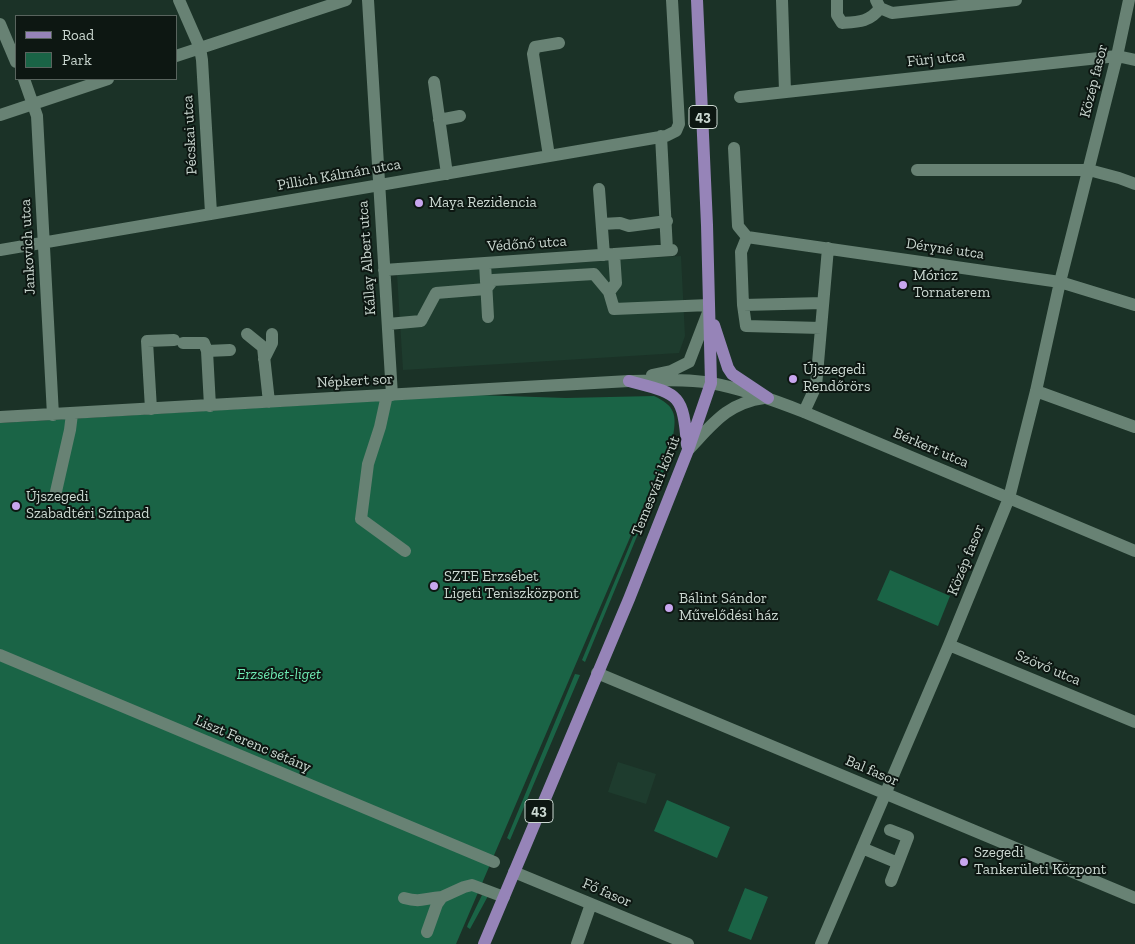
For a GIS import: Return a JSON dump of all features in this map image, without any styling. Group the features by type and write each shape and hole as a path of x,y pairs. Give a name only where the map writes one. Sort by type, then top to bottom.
{"main road":[{"name":"Temesvári körút","path":"484,944 688,450 711,383 698,5"},
{"path":"709,307 728,368 732,374 768,398"},
{"path":"629,381 661,390 677,399 685,420 688,450"}],"street":[{"name":"Pécskai utca","path":"179,0 200,48 202,60 211,213"},
{"path":"178,55 346,0"},
{"name":"Kállay Albert utca","path":"368,0 388,324 390,395 368,464 361,519 405,551"},
{"name":"Pillich Kálmán utca","path":"0,250 378,184 447,174 676,132 679,124 672,0"},
{"path":"782,0 786,91"},
{"path":"836,0 838,15 842,23 865,21 874,16 878,4 892,13 1016,0"},
{"name":"Közép fasor","path":"821,944 949,645 1009,498 1129,0"},
{"path":"0,24 15,60"},
{"path":"549,156 532,54 535,47 559,43"},
{"name":"Fürj utca","path":"740,97 1117,56 1135,60"},
{"name":"Jankovich utca","path":"24,80 37,116 53,415"},
{"path":"0,115 105,80"},
{"path":"434,82 447,174"},
{"path":"439,120 460,116"},
{"path":"602,224 620,223 629,226 666,222 661,136"},
{"path":"734,148 738,226 747,237 741,252 743,305 746,326 821,328"},
{"path":"917,170 1089,170 1135,184"},
{"path":"599,189 602,224 616,283 609,292"},
{"name":"Védőnő utca","path":"384,270 670,250 666,222"},
{"name":"Déryné utca","path":"747,237 1060,282 1135,306"},
{"path":"804,412 816,386 828,248"},
{"path":"485,263 488,317"},
{"path":"388,324 421,321 436,294 486,289 493,280 594,274 609,292 614,309 709,307 688,362 671,371 629,381"},
{"path":"743,305 823,303"},
{"path":"248,334 262,347 269,402"},
{"path":"264,359 272,343 272,334"},
{"path":"151,409 147,341 204,343 207,352 210,406"},
{"path":"207,352 230,350"},
{"name":"Népkert sor","path":"0,417 629,381 691,380 711,383"},
{"name":"Bérkert utca","path":"711,383 768,398 804,412 1135,551"},
{"path":"1036,391 1135,427"},
{"path":"688,450 724,414 735,406 751,400 768,398"},
{"path":"54,496 72,414"},
{"name":"Szövő utca","path":"949,645 1135,722"},
{"name":"Liszt Ferenc sétány","path":"0,655 494,862"},
{"name":"Bal fasor","path":"597,673 1135,898"},
{"path":"890,830 908,838 891,881"},
{"path":"862,848 898,863"},
{"name":"Fő fasor","path":"514,872 688,944"},
{"path":"419,902 430,898 442,897 472,885 504,897"},
{"path":"427,932 433,914 442,897"},
{"path":"404,898 427,906 433,914"},
{"path":"576,944 591,904"}],"shaded area":[{"path":"681,256 685,336 679,353 403,370 397,274"},
{"path":"618,762 656,774 646,804 608,792"}],"green space":[{"name":"Erzsébet-liget","path":"476,395 566,398 654,396 670,407 675,422 673,437 456,944 0,944 0,423"},
{"path":"678,437 585,662 582,660 661,470 674,440"},
{"path":"890,570 950,596 938,626 877,600"},
{"path":"575,674 580,675 510,840 507,838"},
{"path":"667,800 730,827 717,858 654,831"},
{"path":"745,888 768,897 751,940 728,931"},
{"path":"482,895 488,896 470,929 467,927 468,924"}],"place":[{"name":"Maya Rezidencia","path":"419,203"},
{"name":"Móricz Tornaterem","path":"903,285"},
{"name":"Újszegedi Rendőrörs","path":"793,379"},
{"name":"Újszegedi Szabadtéri Színpad","path":"16,506"},
{"name":"SZTE Erzsébet Ligeti Teniszközpont","path":"434,586"},
{"name":"Bálint Sándor Művelődési ház","path":"669,608"},
{"name":"Szegedi Tankerületi Központ","path":"964,862"}]}
